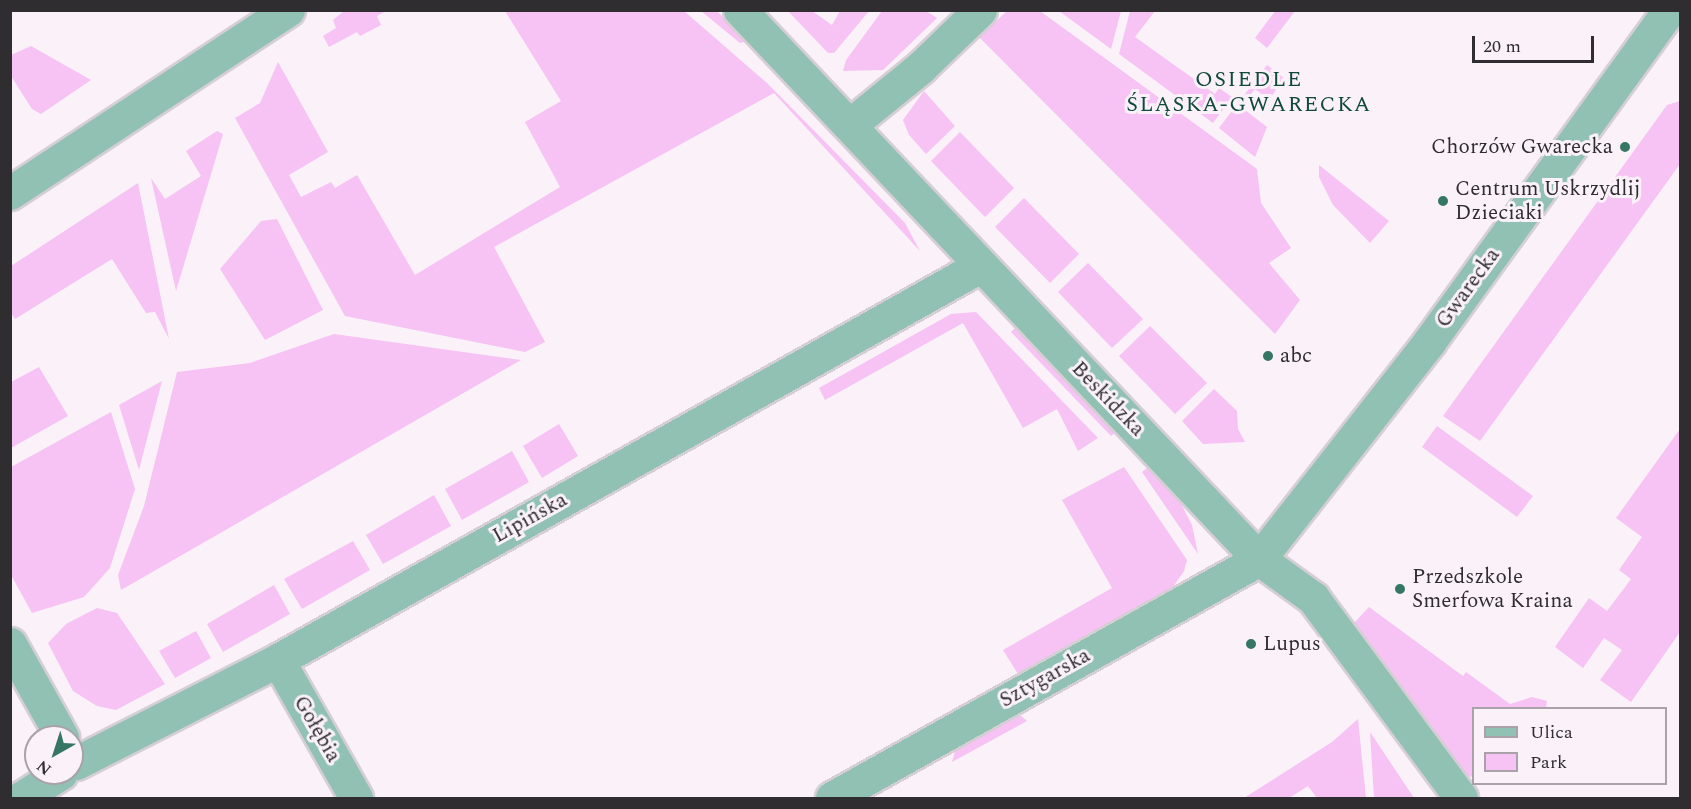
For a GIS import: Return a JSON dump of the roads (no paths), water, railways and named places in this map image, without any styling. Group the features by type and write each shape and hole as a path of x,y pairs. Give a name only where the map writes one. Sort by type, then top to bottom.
{"street":[{"path":"10,193 288,10"},
{"name":"Beskidzka","path":"740,10 1259,560 1313,598 1461,798"},
{"path":"850,125 921,67 980,10"},
{"name":"Gwarecka","path":"1259,560 1429,342 1669,10"},
{"name":"Lipińska","path":"84,752 279,660 980,266"},
{"name":"Sztygarska","path":"832,798 1259,560"},
{"path":"10,644 52,725"},
{"name":"Gołębia","path":"279,660 356,798"},
{"name":"Lipińska","path":"21,798 37,785"}],"place":[{"name":"Chorzów Gwarecka","path":"1625,147"},
{"name":"Centrum Uskrzydlij Dzieciaki","path":"1443,201"},
{"name":"abc","path":"1268,356"},
{"name":"Przedszkole Smerfowa Kraina","path":"1400,589"},
{"name":"Lupus","path":"1251,644"}],"district":[{"name":"OSIEDLE ŚLĄSKA-GWARECKA","path":"1249,92"}]}
